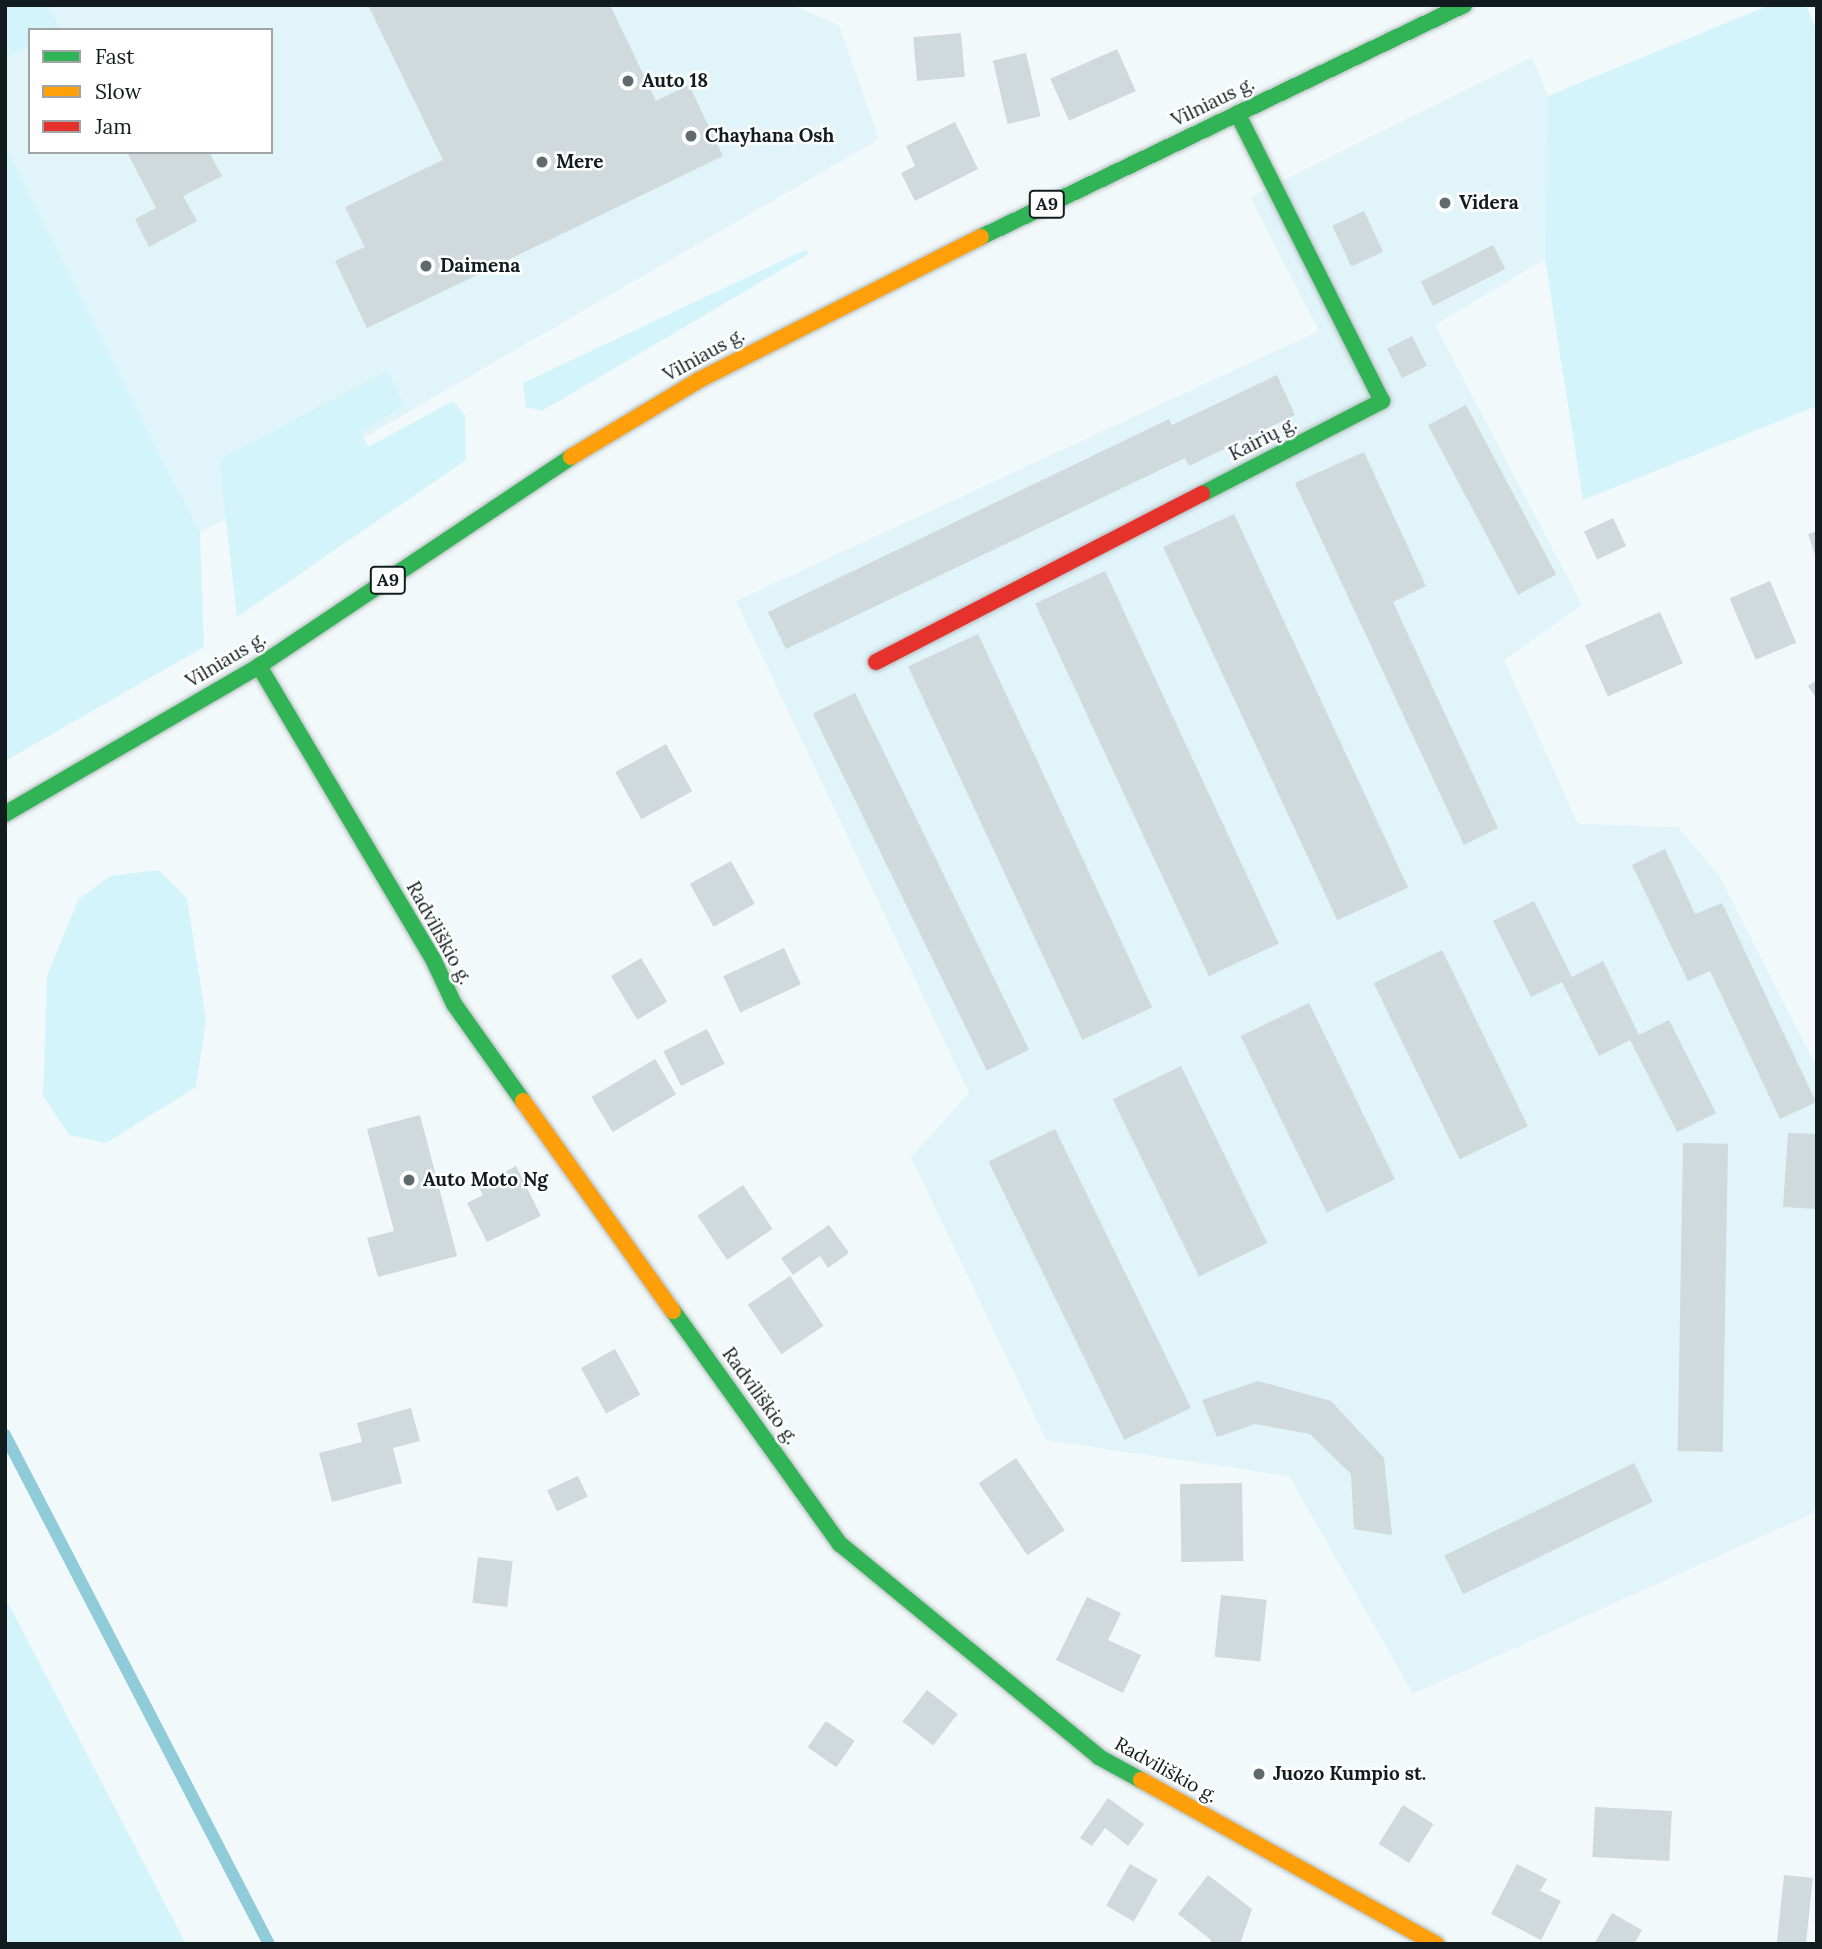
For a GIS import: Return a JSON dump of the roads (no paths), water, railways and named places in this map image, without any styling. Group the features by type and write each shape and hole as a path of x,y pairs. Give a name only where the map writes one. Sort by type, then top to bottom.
{"main road":[{"name":"Vilniaus g.","path":"5,814 259,666 589,445 699,380 858,296 1464,5"},
{"name":"Kairių g.","path":"876,662 1382,401 1237,113"},
{"name":"Radviliškio g.","path":"259,666 433,959 454,1004 840,1544 1100,1757 1436,1944"}],"waterway":[{"path":"5,1435 269,1944"}],"place":[{"name":"Auto 18","path":"628,81"},
{"name":"Chayhana Osh","path":"691,136"},
{"name":"Mere","path":"542,162"},
{"name":"Videra","path":"1445,203"},
{"name":"Daimena","path":"426,266"},
{"name":"Auto Moto Ng","path":"409,1180"},
{"name":"Juozo Kumpio st.","path":"1259,1774"}]}
